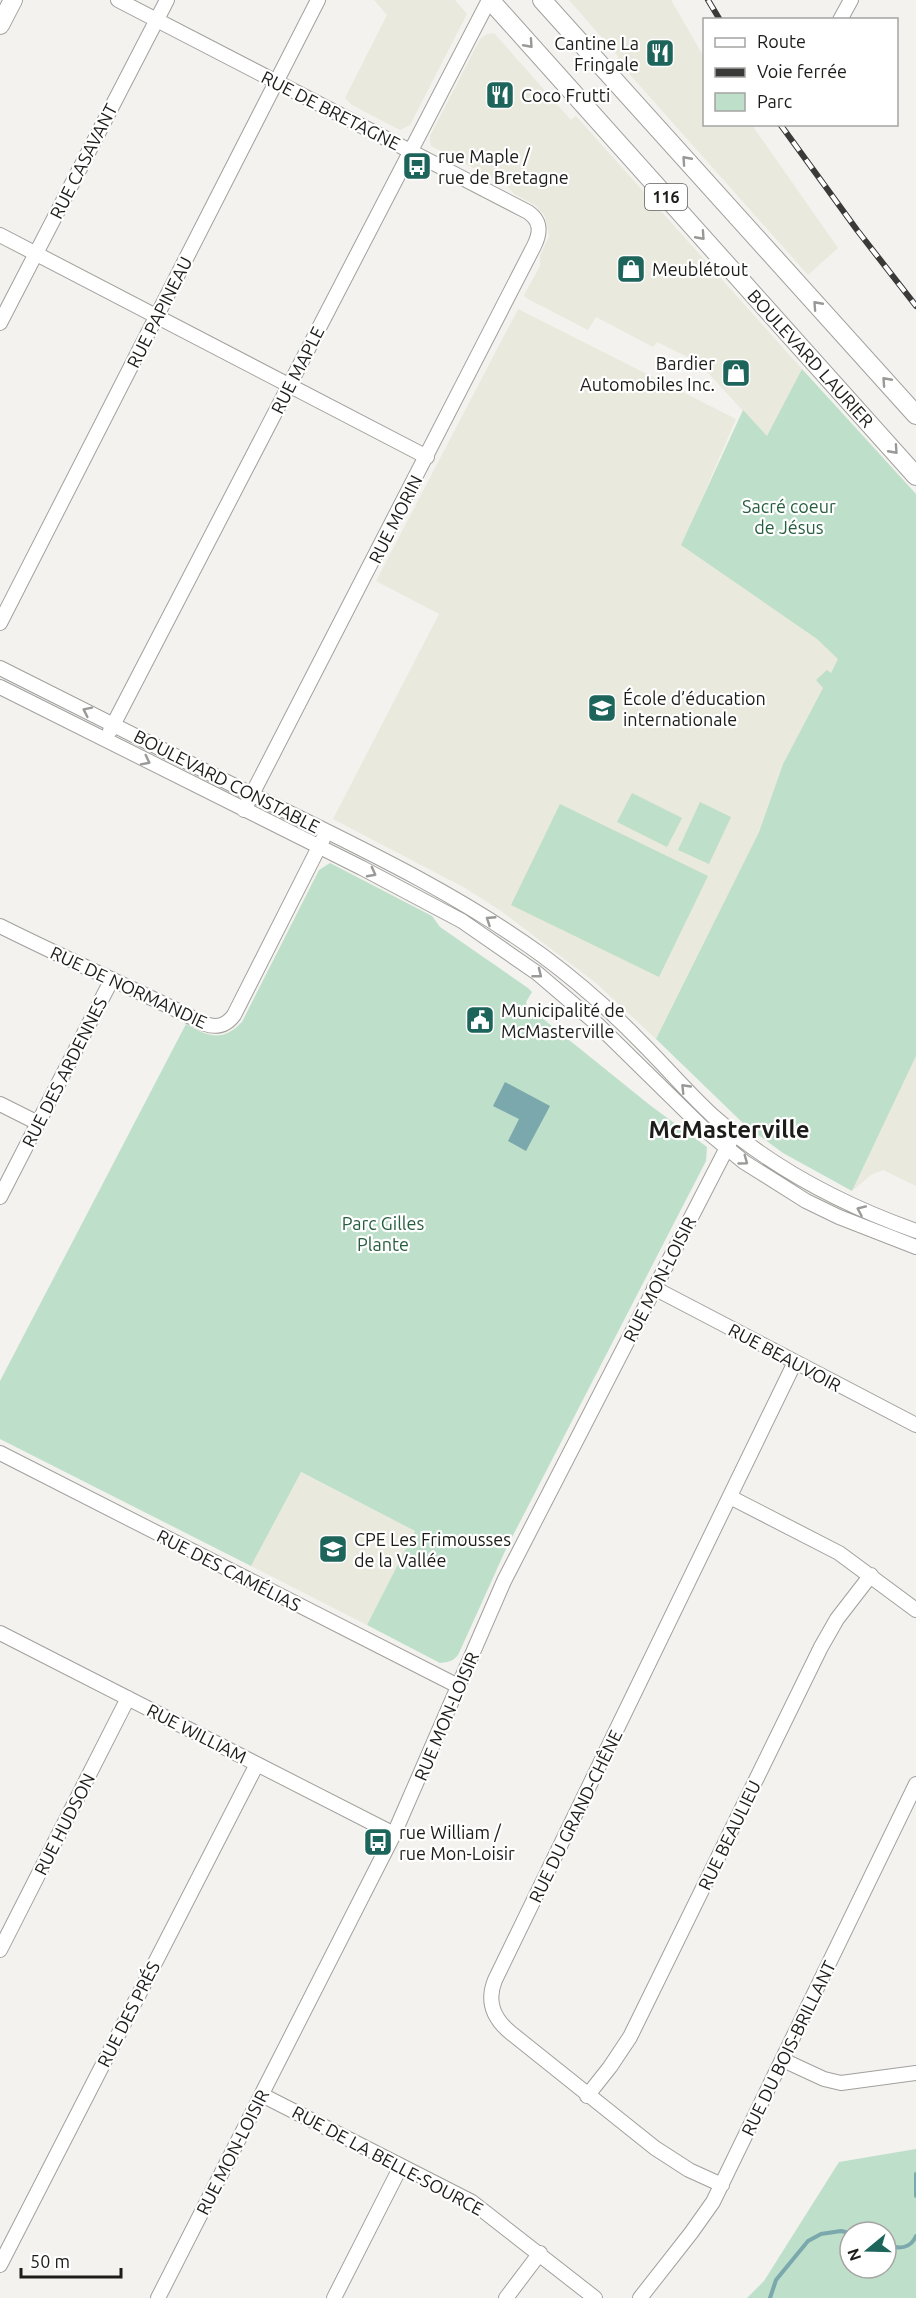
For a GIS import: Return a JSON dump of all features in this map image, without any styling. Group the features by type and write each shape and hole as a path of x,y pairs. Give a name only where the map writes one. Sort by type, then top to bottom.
{"main road":[{"path":"0,25 13,0"},
{"name":"BOULEVARD LAURIER","path":"489,0 916,476"},
{"name":"116","path":"543,0 916,415"}],"street":[{"name":"RUE DE BRETAGNE","path":"118,0 528,212 539,225"},
{"name":"RUE CASAVANT","path":"0,323 166,0"},
{"name":"RUE PAPINEAU","path":"0,623 318,0"},
{"name":"RUE MAPLE","path":"105,741 489,0"},
{"path":"841,18 851,0"},
{"name":"RUE MORIN","path":"244,810 537,240 539,225"},
{"path":"0,235 427,457"},
{"name":"BOULEVARD CONSTABLE","path":"0,668 327,832 475,911 543,956 587,992 734,1134 794,1175 858,1208 916,1231"},
{"name":"BOULEVARD CONSTABLE","path":"0,687 445,912 537,973 597,1024 726,1148 765,1176 806,1201 850,1222 916,1247"},
{"name":"RUE DE NORMANDIE","path":"0,926 205,1024 214,1026 226,1024 234,1015 327,832"},
{"path":"445,912 452,898"},
{"name":"RUE DES ARDENNES","path":"0,1197 112,979"},
{"path":"630,1055 642,1043"},
{"path":"0,1104 38,1123"},
{"name":"RUE MON-LOISIR","path":"158,2298 394,1834 504,1581 734,1134"},
{"name":"RUE BEAUVOIR","path":"654,1288 916,1425"},
{"name":"RUE DU GRAND-CHÊNE","path":"722,2185 670,2159 587,2096 502,2026 493,2012 491,1990 795,1362"},
{"name":"RUE DES CAMÉLIAS","path":"0,1453 458,1686"},
{"path":"730,1497 830,1547 916,1610"},
{"name":"RUE BEAULIEU","path":"587,2096 630,2037 826,1638 837,1619 871,1575"},
{"name":"RUE WILLIAM","path":"0,1634 394,1834"},
{"name":"RUE HUDSON","path":"0,1950 128,1698"},
{"name":"RUE DES PRÉS","path":"0,2265 257,1764"},
{"name":"RUE DU BOIS-BRILLANT","path":"640,2298 703,2217 722,2185 916,1784"},
{"path":"783,2060 824,2079 841,2084 916,2073"},
{"name":"RUE DE LA BELLE-SOURCE","path":"262,2095 472,2202 595,2298"},
{"path":"334,2298 401,2166"},
{"path":"506,2298 540,2253"}],"shaded area":[{"path":"374,0 455,0 467,14 410,125 400,130 352,105 345,98 387,15"},
{"path":"569,0 671,0 703,55 703,126 753,126 838,248 808,275 617,60 618,56"},
{"path":"494,33 571,120 576,116 802,369 767,437 698,362 657,342 653,347 596,317 588,330 526,298 524,295 540,266 540,256 549,236 545,216 535,205 514,194 506,185 431,146 430,142 430,136 480,39 487,34"},
{"name":"École d’éducation internationale","path":"518,309 736,419 682,545 817,639 839,658 783,764 759,832 656,1039 596,983 501,911 465,888 333,819 439,614 376,581"},
{"path":"916,1056 916,1186 883,1170 871,1175 852,1191"},
{"name":"CPE Les Frimousses de la Vallée","path":"300,1472 415,1531 367,1625 251,1566"}],"green space":[{"name":"Sacré coeur de Jésus","path":"802,369 916,494 916,1056 852,1191 783,1153 745,1125 656,1039 759,832 783,764 823,688 816,680 827,670 831,673 838,659 817,639 681,545 743,410 767,436"},
{"path":"632,793 682,818 667,847 617,822"},
{"path":"700,802 731,817 709,864 678,850"},
{"path":"560,804 708,876 659,977 511,905"},
{"name":"Parc Gilles Plante","path":"330,863 432,916 440,927 528,988 532,992 526,1002 527,1006 651,1106 707,1147 706,1161 506,1549 459,1653 453,1659 443,1663 367,1625 415,1531 301,1472 251,1566 0,1439 0,1381 186,1024 201,1032 221,1035 235,1029 242,1022 319,870"},
{"path":"916,2149 916,2298 747,2298 764,2281 839,2162"}],"water":[{"path":"505,1082 550,1106 526,1151 508,1141 519,1119 493,1106"}],"waterway":[{"path":"916,2174 916,2196"},
{"path":"770,2298 776,2280 808,2241 821,2234 838,2231"},
{"path":"898,2247 907,2246 916,2236"}],"railway":[{"path":"708,0 719,18"},
{"path":"781,126 916,306"}],"place":[{"name":"Cantine La Fringale","path":"660,53"},
{"name":"Coco Frutti","path":"500,95"},
{"name":"rue Maple / rue de Bretagne","path":"417,166"},
{"name":"Meublétout","path":"631,269"},
{"name":"Bardier Automobiles Inc.","path":"736,373"},
{"name":"École d’éducation internationale","path":"602,708"},
{"name":"Municipalité de McMasterville","path":"480,1020"},
{"name":"CPE Les Frimousses de la Vallée","path":"333,1549"},
{"name":"rue William / rue Mon-Loisir","path":"378,1842"}],"district":[{"name":"McMasterville","path":"729,1129"}]}
